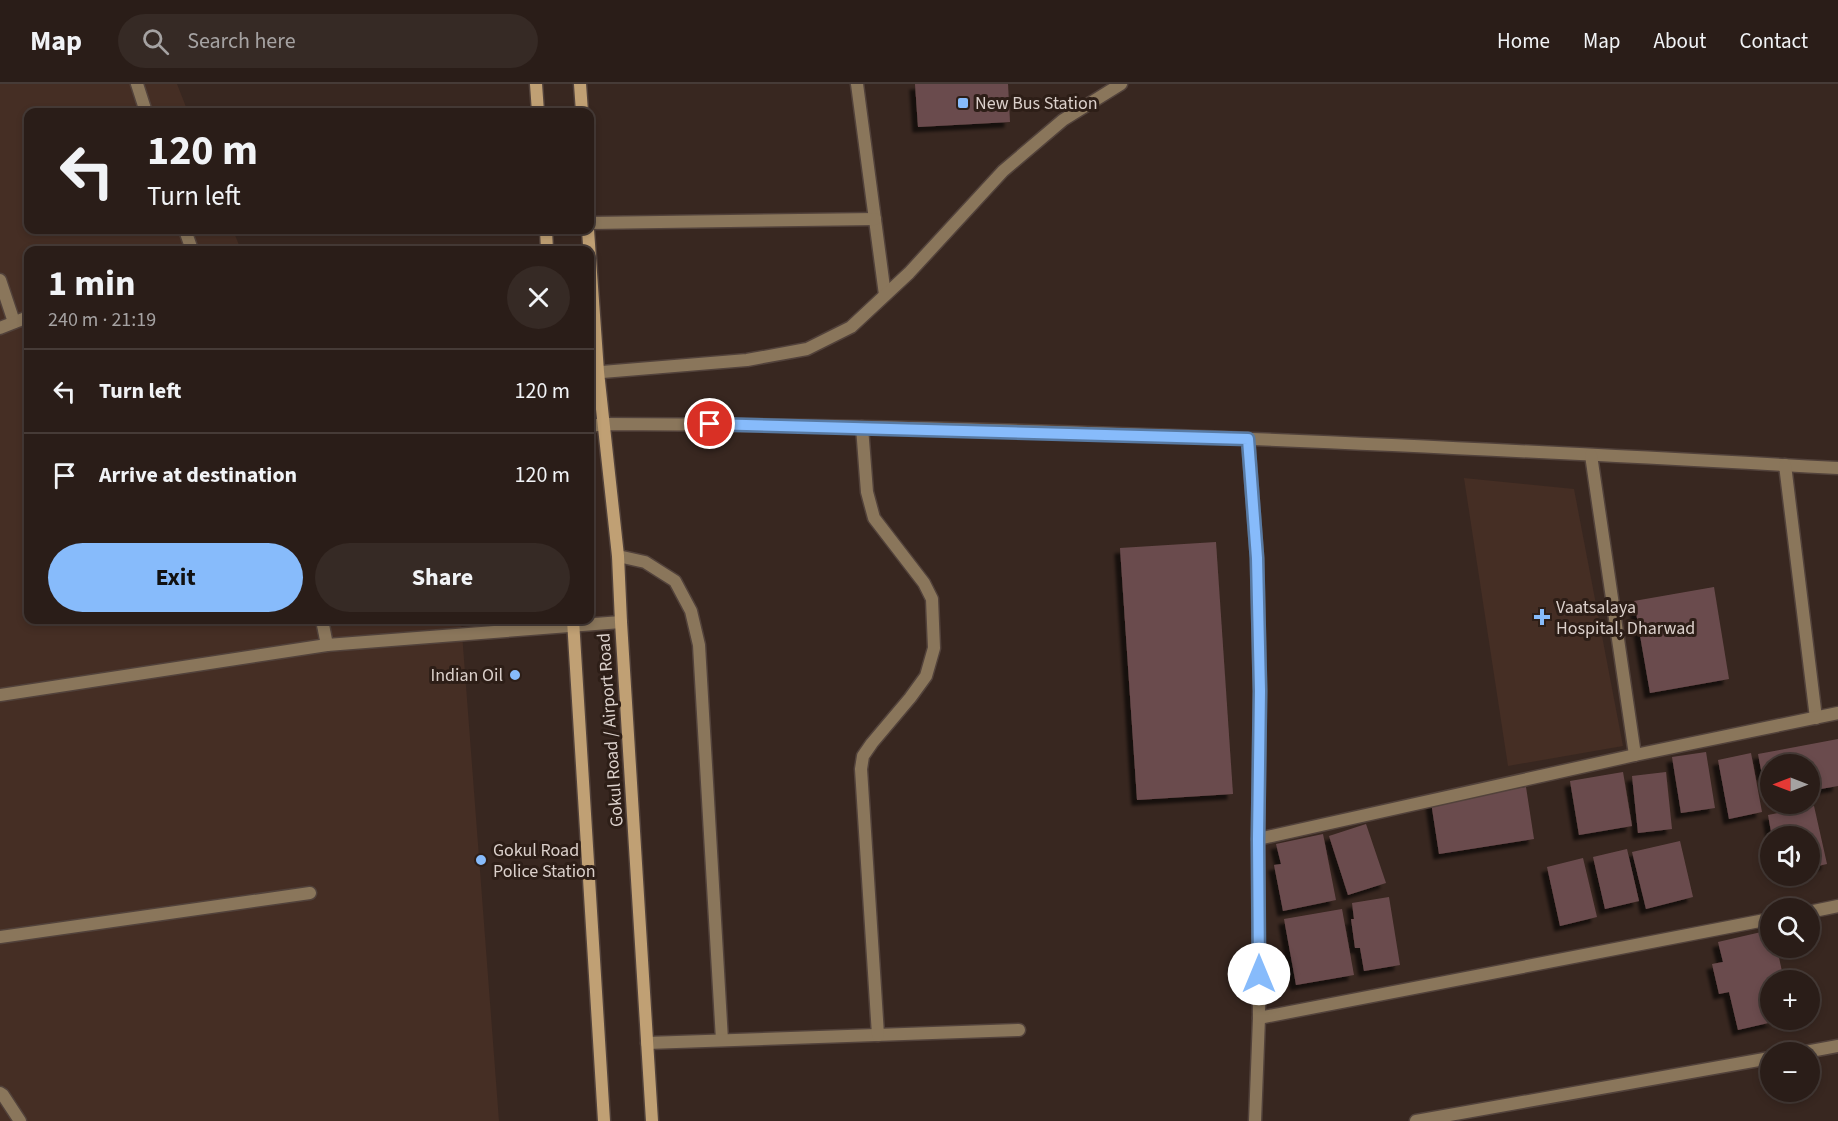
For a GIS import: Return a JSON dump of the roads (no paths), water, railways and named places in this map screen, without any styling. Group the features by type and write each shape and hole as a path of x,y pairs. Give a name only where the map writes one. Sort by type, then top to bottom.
{"main road":[{"path":"537,84 538,108"},
{"path":"580,84 582,108"},
{"name":"Gokul Road / Airport Road","path":"594,373 604,424 618,556 652,1121"},
{"name":"Gokul Road / Airport Road","path":"574,624 604,1121"}],"street":[{"path":"136,84 145,108"},
{"path":"857,84 885,295"},
{"path":"594,373 747,360 807,349 851,327 909,273 1003,171 1063,120 1121,84"},
{"path":"594,223 875,219"},
{"path":"0,280 14,322"},
{"path":"0,328 24,318"},
{"path":"594,425 753,424 1248,439 1838,468"},
{"path":"862,427 867,492 874,518 924,582 932,599 934,648 926,676 872,743 863,756 861,769 878,1035"},
{"path":"1248,439 1257,558 1260,691 1259,1018 1255,1121"},
{"path":"1591,455 1635,755"},
{"path":"1785,465 1816,718"},
{"path":"618,556 645,562 675,580 692,610 699,645 722,1041"},
{"path":"594,623 621,622"},
{"path":"323,624 327,645"},
{"path":"0,695 327,645 563,624"},
{"path":"1258,839 1635,755 1838,713"},
{"path":"0,937 310,893"},
{"path":"1820,910 1838,906"},
{"path":"1259,1018 1760,921"},
{"path":"647,1043 1019,1030"},
{"path":"1820,1049 1838,1046"},
{"path":"1416,1121 1760,1060"},
{"path":"0,1094 13,1108 20,1121"}],"place":[{"name":"New Bus Station","path":"963,103"},
{"name":"Vaatsalaya Hospital, Dharwad","path":"1542,617"},
{"name":"Indian Oil","path":"515,675"},
{"name":"Gokul Road Police Station","path":"481,860"}]}
